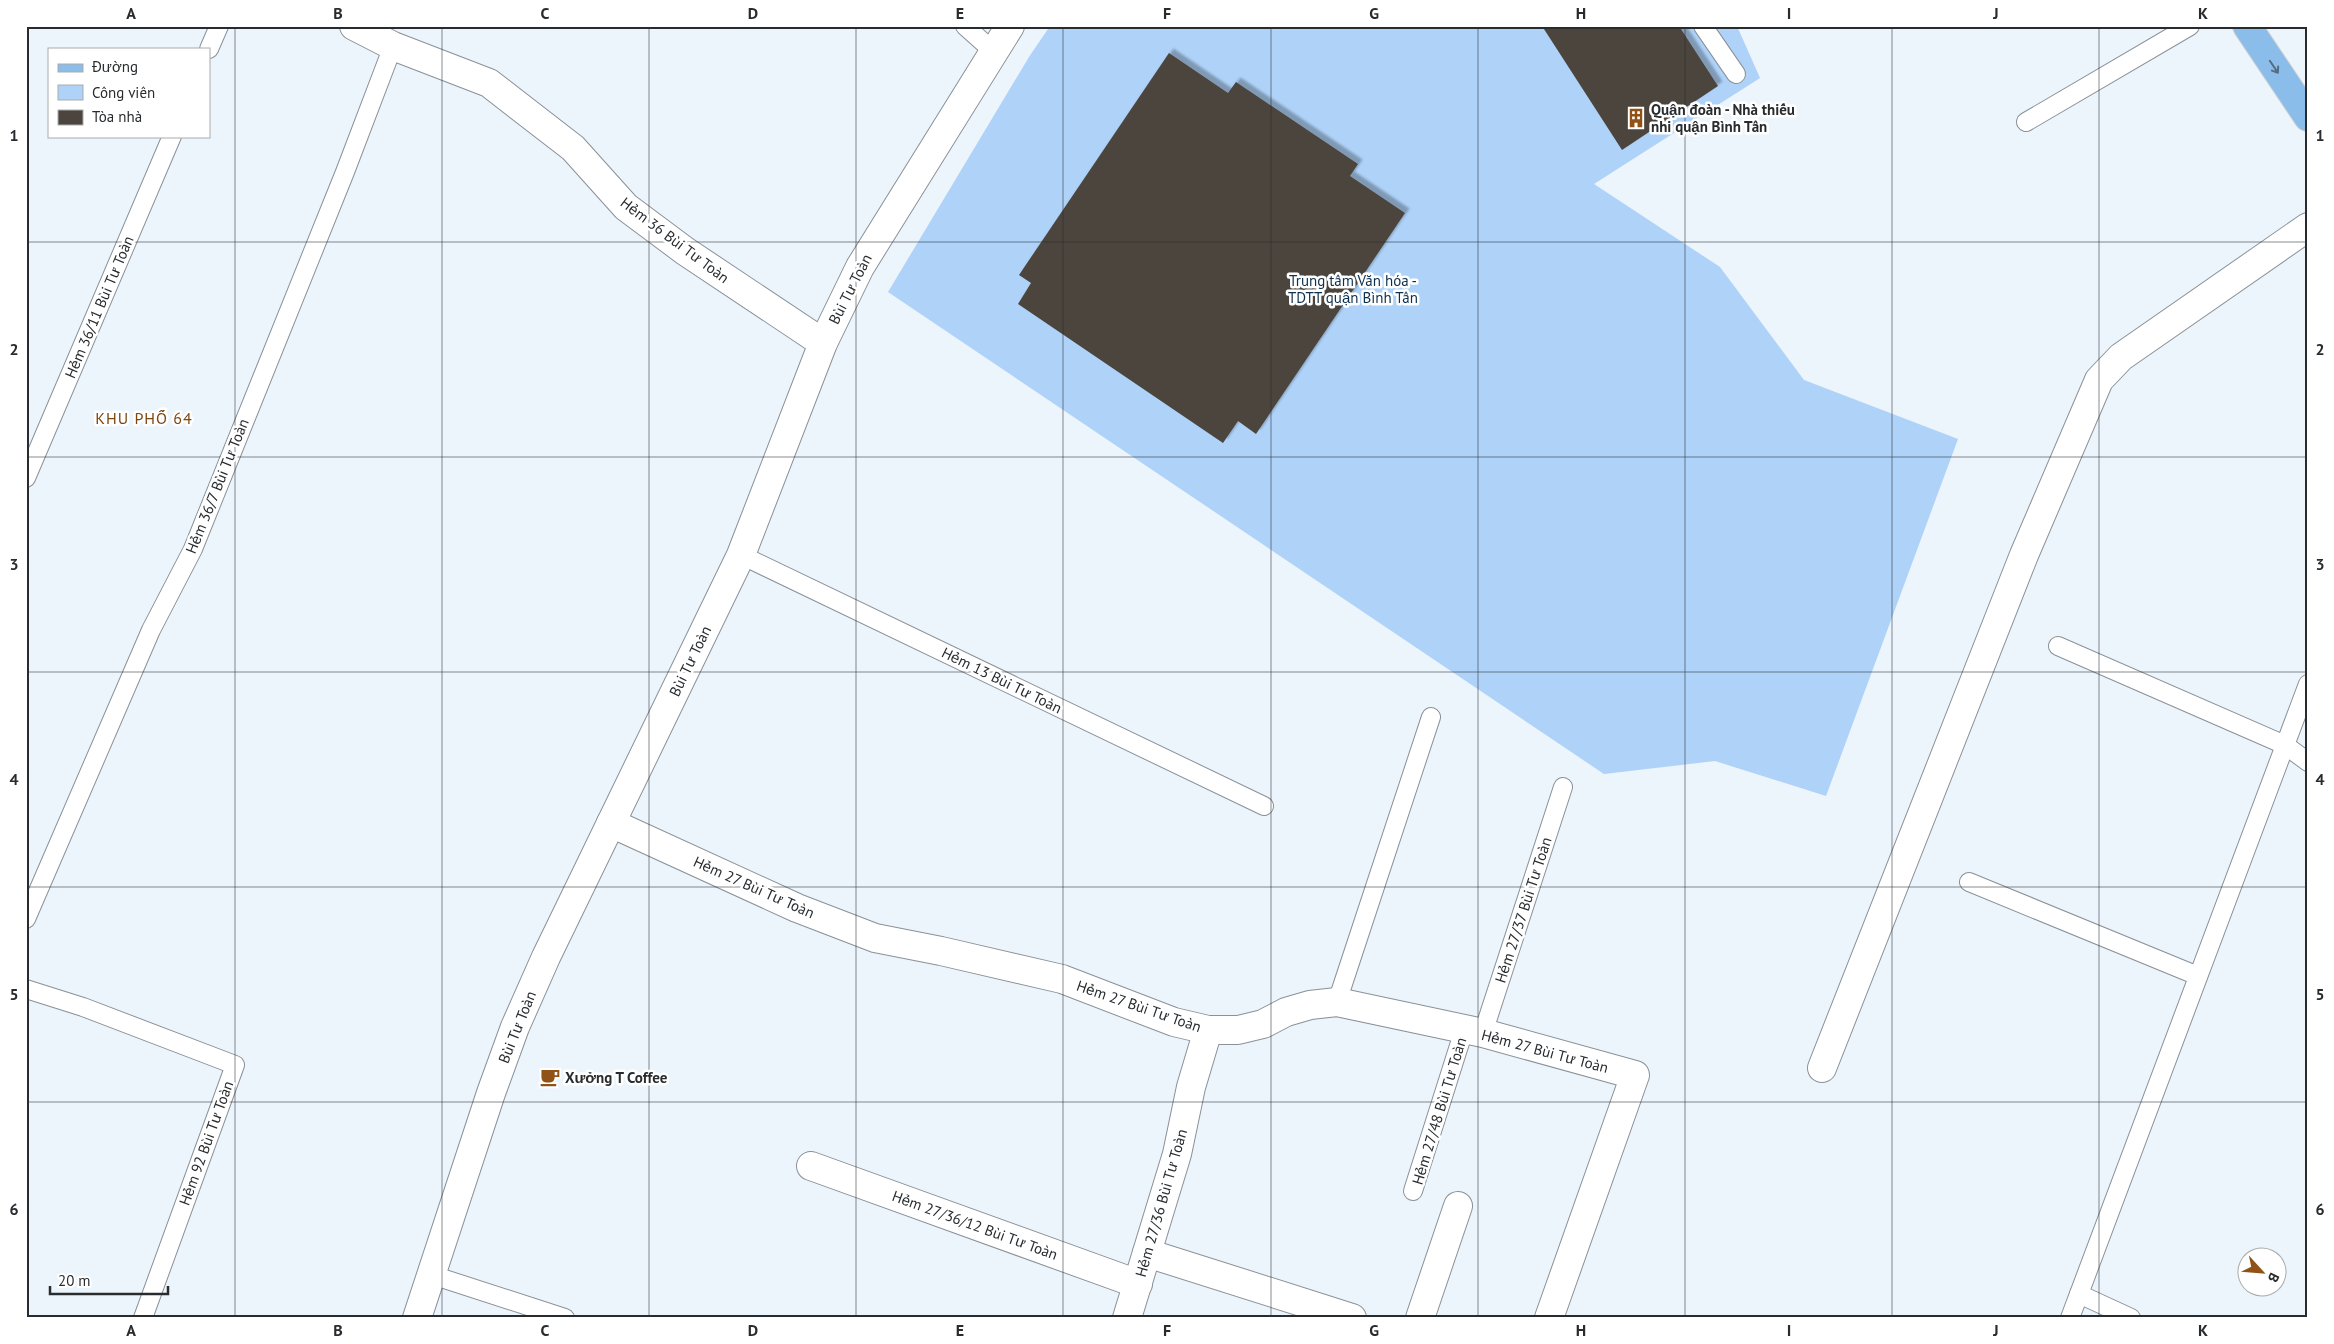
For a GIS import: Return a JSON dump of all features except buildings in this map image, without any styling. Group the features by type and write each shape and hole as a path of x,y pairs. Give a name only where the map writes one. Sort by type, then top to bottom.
{"main road":[{"path":"2247,26 2308,117"}],"street":[{"name":"Hẻm 36 Bùi Tư Toàn","path":"354,26 393,46 489,83 573,148 626,207 684,251 823,343"},
{"name":"Bùi Tư Toàn","path":"417,1318 491,1092 515,1027 546,957 741,555 823,343 860,267 1010,26"},
{"path":"1822,1068 2024,556 2099,380 2120,357 2308,227"},
{"name":"Hẻm 27 Bùi Tư Toàn","path":"611,823 797,908 875,938 941,950 1062,979 1174,1022 1208,1030 1238,1030 1263,1024 1286,1012 1302,1007 1338,1002 1474,1031 1636,1075 1549,1318"},
{"name":"Hẻm 27/36 Bùi Tư Toàn","path":"1128,1318 1178,1154 1191,1087 1208,1030"},
{"name":"Hẻm 27/36/12 Bùi Tư Toàn","path":"811,1166 1138,1284"},
{"path":"1420,1318 1458,1206"},
{"path":"1147,1253 1352,1318"}],"lane":[{"path":"210,48 219,26"},
{"path":"965,26 993,51"},
{"path":"1703,26 1736,74"},
{"path":"2026,122 2190,26"},
{"name":"Hẻm 36/7 Bùi Tư Toàn","path":"26,919 151,630 193,549 345,172 393,46"},
{"name":"Hẻm 36/11 Bùi Tư Toàn","path":"26,478 171,138"},
{"name":"Hẻm 13 Bùi Tư Toàn","path":"741,555 1264,806"},
{"path":"2058,646 2284,745 2308,762"},
{"path":"2070,1318 2308,684"},
{"path":"1338,1002 1430,717"},
{"name":"Hẻm 27/37 Bùi Tư Toàn","path":"1474,1031 1563,787"},
{"path":"1969,882 2198,976"},
{"name":"Hẻm 92 Bùi Tư Toàn","path":"26,989 83,1007 235,1065 142,1318"},
{"name":"Hẻm 27/48 Bùi Tư Toàn","path":"1413,1192 1474,1031"},
{"path":"432,1275 565,1318"},
{"path":"2079,1294 2131,1318"}],"green space":[{"name":"Trung tâm Văn hóa - TDTT quận Bình Tân","path":"1050,26 1737,26 1760,78 1594,184 1720,267 1804,380 1958,439 1826,796 1715,761 1604,774 888,292 1029,57"}],"place":[{"name":"Quận đoàn - Nhà thiếu nhi quận Bình Tân","path":"1636,118"},
{"name":"Xưởng T Coffee","path":"550,1077"}],"district":[{"name":"KHU PHỐ 64","path":"144,418"}]}
